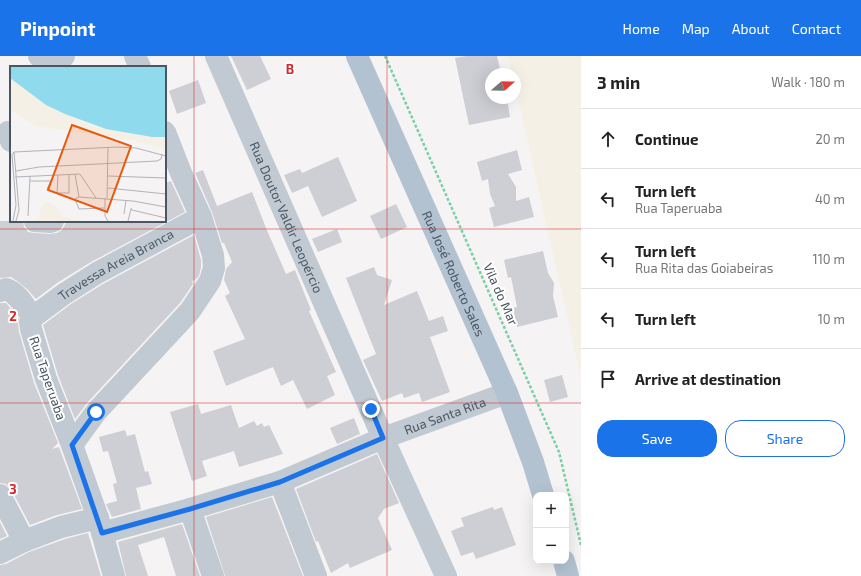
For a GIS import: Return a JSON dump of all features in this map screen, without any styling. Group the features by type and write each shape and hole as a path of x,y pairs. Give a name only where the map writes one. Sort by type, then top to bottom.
{"main road":[{"name":"Rua José Roberto Sales","path":"357,56 507,394 533,462 542,492"},
{"path":"565,564 568,576"}],"street":[{"path":"39,56 44,61 47,61 64,56"},
{"path":"135,56 140,66"},
{"name":"Rua Doutor Valdir Leopércio","path":"216,56 383,438 446,576"},
{"path":"72,445 96,412 190,311 210,281 214,268 213,255 201,217 173,176 166,138"},
{"name":"Travessa Areia Branca","path":"33,317 64,294 97,273 201,217"},
{"path":"0,291 6,289 16,295 33,317"},
{"name":"Rua Taperuaba","path":"33,317 30,322 31,328 46,379 72,445 100,525 114,576"},
{"name":"Rua Santa Rita","path":"0,554 24,541 61,527 100,525 190,509 280,482 383,438 507,394"},
{"path":"280,482 316,576"},
{"path":"0,495 24,541"},
{"path":"190,509 212,576"}],"path":[{"name":"Vila do Mar","path":"385,56 559,452 581,545"}],"sand":[{"path":"508,56 581,56 581,377 519,104 521,104 521,68 511,68"}],"building":[{"path":"231,56 260,56 271,79 247,90"},
{"path":"467,56 497,56 500,68 485,68 485,104 508,104 510,117 469,125 455,58"},
{"path":"198,80 206,103 177,114 169,91"},
{"path":"517,150 522,170 508,174 516,187 516,201 529,197 534,217 494,227 489,208 495,206 490,194 488,179 482,181 477,162"},
{"path":"338,157 357,201 322,217 308,186 292,193 284,175 300,169 302,173"},
{"path":"203,170 217,206 252,192 286,274 295,270 311,310 309,311 336,372 327,376 335,395 307,409 293,380 281,386 273,367 226,386 213,351 245,339 225,296 230,293 224,280 226,269 232,262 224,243 222,243 212,212 195,173"},
{"path":"171,181 185,212 91,262 57,283 36,299 27,289 11,277 0,278 0,221 23,222 24,227 28,232 49,234 57,233 62,230 66,222 166,222 166,183"},
{"path":"396,204 407,227 381,239 370,216"},
{"path":"337,229 342,242 318,252 312,239"},
{"path":"194,235 201,260 199,276 192,281 193,284 180,303 87,403 75,419 58,375 43,325 71,304 103,284"},
{"path":"543,251 548,273 554,283 553,296 558,317 517,327 513,308 517,307 511,277 508,278 504,260"},
{"path":"374,267 377,275 392,280 384,305 417,291 429,321 443,316 448,331 430,337 450,392 422,402 419,393 404,398 402,393 382,401 363,360 376,354 346,278"},
{"path":"0,303 6,303 19,319 19,332 34,383 58,443 52,449 59,447 82,509 57,515 30,525 11,489 6,484 0,483"},
{"path":"562,375 568,397 550,402 544,380"},
{"path":"198,404 201,414 231,405 239,428 254,421 257,426 262,423 264,427 269,425 283,454 239,467 234,451 202,461 207,476 192,481 170,412"},
{"path":"354,418 360,434 337,444 330,428"},
{"path":"125,430 127,436 135,434 145,472 148,471 152,484 136,488 141,509 112,517 106,504 117,501 113,484 117,483 108,451 103,452 99,437"},
{"path":"377,454 399,503 384,509 378,518 392,550 350,568 348,563 331,573 318,541 316,542 296,489"},
{"path":"272,497 303,576 225,576 206,517"},
{"path":"493,507 494,510 502,507 516,545 476,559 473,552 461,556 451,531 464,526 461,518"},
{"path":"0,522 7,536 0,539"},
{"path":"182,524 200,576 176,576 164,537 138,545 148,576 126,576 118,542"},
{"path":"88,533 101,576 0,576 0,565 6,564 29,552 65,539"}],"route":[{"path":"96,412 72,445 102,533 280,482 383,438 371,409"}]}
